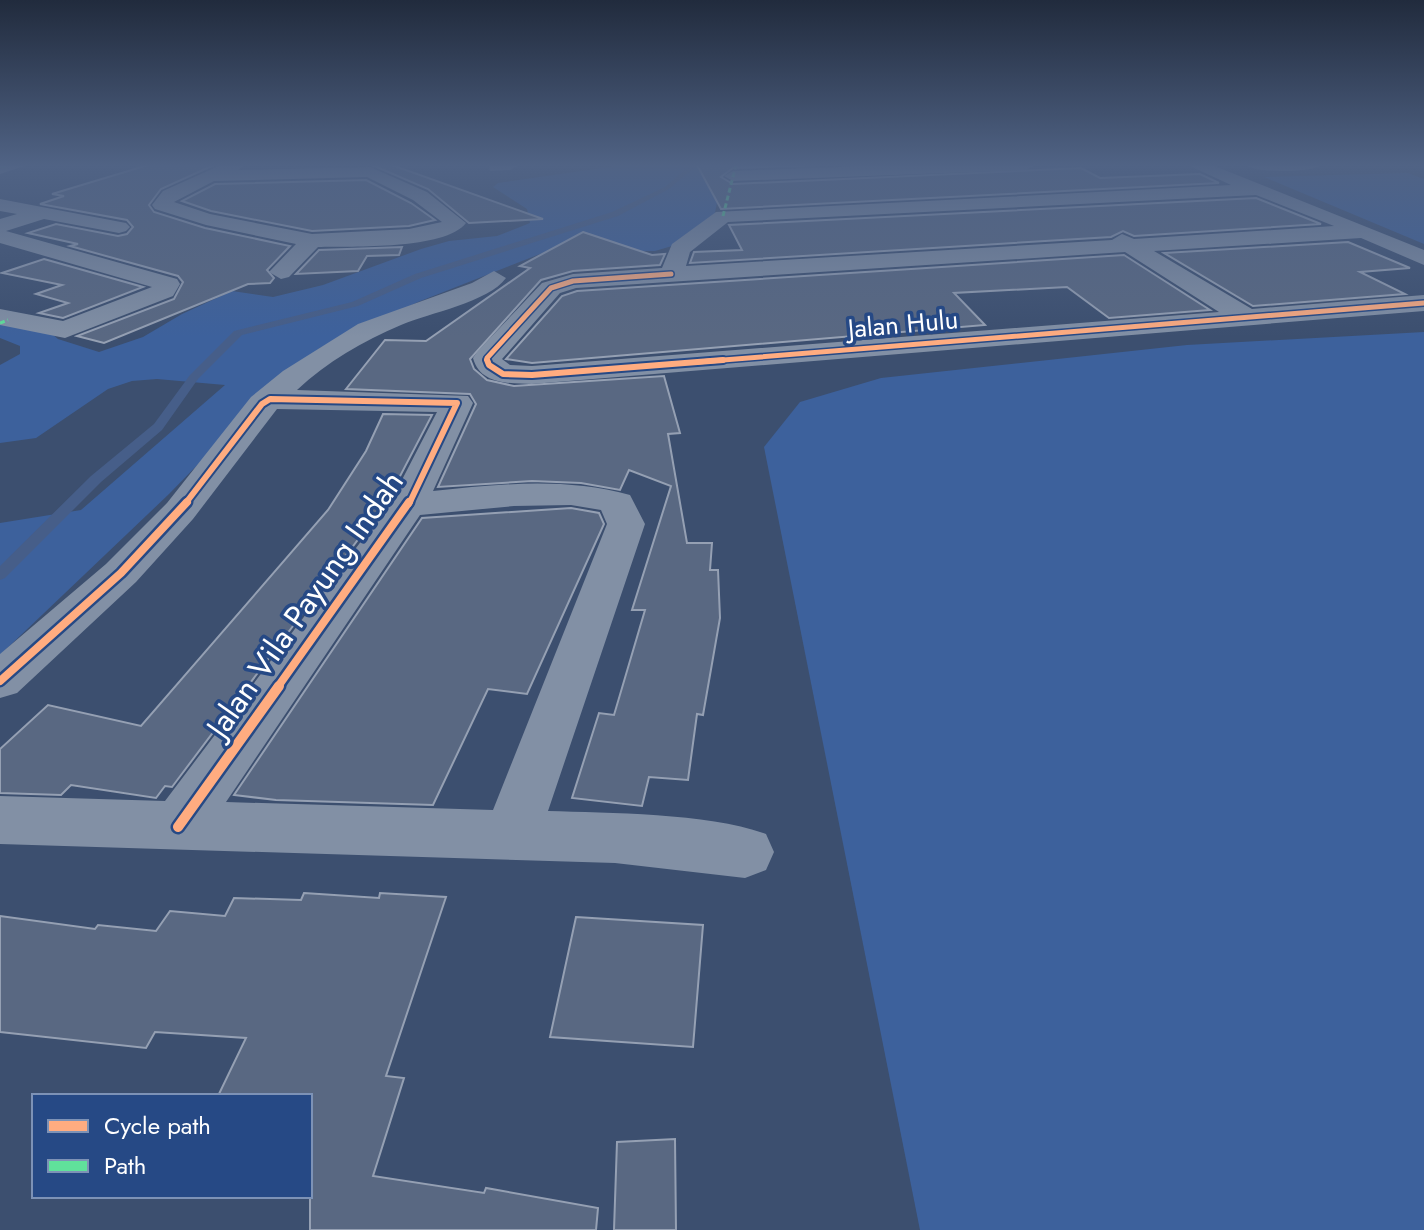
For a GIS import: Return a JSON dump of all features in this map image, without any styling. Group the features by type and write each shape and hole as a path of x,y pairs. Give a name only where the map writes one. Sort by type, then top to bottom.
{"street":[{"path":"94,222 119,227"},
{"path":"222,222 312,241 413,235 443,230 455,222"},
{"path":"715,222 680,249 671,274 1364,231"},
{"path":"1092,222 1243,315"},
{"path":"1342,222 1424,258"},
{"path":"0,236 168,284 164,291 65,330 3,320"},
{"path":"281,272 312,241"},
{"name":"Jalan Hulu","path":"671,274 573,281 551,288 487,358 489,365 503,374 532,375 1243,315 1424,303"},
{"path":"0,681 121,573 180,511 256,410 300,368 362,331 481,288 494,278"},
{"path":"270,399 457,403 654,379"},
{"name":"Jalan Vila Payung Indah","path":"178,827 408,505 457,403"},
{"name":"Jalan Vila Payung Indah","path":"408,505 543,495 597,495 617,503 626,524 511,835"},
{"path":"0,820 615,838 745,852"}],"shaded area":[{"path":"706,222 672,246 655,251 545,252 418,302 320,348 251,410 169,494 0,655 0,523 81,510 225,385 157,379 132,381 108,389 36,438 0,443 0,365 20,354 20,346 0,338 0,312 40,324 58,339 99,352 143,337 182,314 232,291 273,297 323,285 421,249 449,241 497,236 530,223"},
{"path":"1372,222 1424,222 1424,244"},
{"path":"1424,332 1424,1230 920,1230 764,447 800,402 881,378 1187,345"}],"building":[{"path":"129,222 187,222 290,246 267,270 274,278 270,283 248,284 104,343 77,336 174,299 183,282 178,276 70,246 78,244 28,233 56,224 118,236 127,234 133,227"},
{"path":"269,222 425,222 409,226 312,231"},
{"path":"780,222 1321,224 1134,236 1123,231 1111,237 690,263 694,252 742,250 729,225"},
{"path":"583,232 652,255 665,254 660,265 573,271 541,280 470,359 474,369 487,380 514,386 664,376 680,433 668,434 687,543 712,543 710,570 718,570 720,618 703,715 697,714 688,780 649,777 642,806 572,798 599,713 614,715 645,610 632,610 671,486 629,470 620,490 581,483 532,481 438,487 476,404 470,394 346,389 385,340 426,341 530,268 520,266"},
{"path":"1348,242 1410,268 1360,272 1405,294 1253,306 1164,253"},
{"path":"402,247 399,255 367,256 358,271 296,274 319,250"},
{"path":"1124,255 1210,310 1109,318 1067,287 954,293 985,325 532,363 506,359 562,296 577,291"},
{"path":"44,259 143,287 63,318 39,313 68,303 36,294 62,285 2,273"},
{"path":"383,414 432,415 387,501 172,787 165,786 156,798 71,785 61,795 0,793 0,749 48,705 141,726 328,510 366,451"},
{"path":"571,508 599,513 604,524 527,694 488,689 433,805 276,800 234,795 422,518"},
{"path":"304,893 379,898 380,893 446,897 386,1076 404,1078 373,1176 484,1193 486,1188 598,1208 596,1230 310,1230 312,1094 219,1094 246,1038 155,1032 146,1048 0,1032 0,916 95,929 98,925 156,931 170,911 225,916 234,898 301,900"},
{"path":"576,917 703,925 693,1047 550,1037"},
{"path":"675,1139 676,1230 614,1230 617,1142"}],"waterway":[{"path":"0,575 96,479 158,427 194,377 238,333 355,304 418,276 588,222"}],"marked path":[{"path":"0,323 8,320"}],"cycle path":[{"path":"671,274 573,281 551,288 487,358 489,365 503,374 532,375 1424,303"},
{"path":"0,681 121,573 180,511 262,404 270,399 457,403 408,505 178,827"}]}
